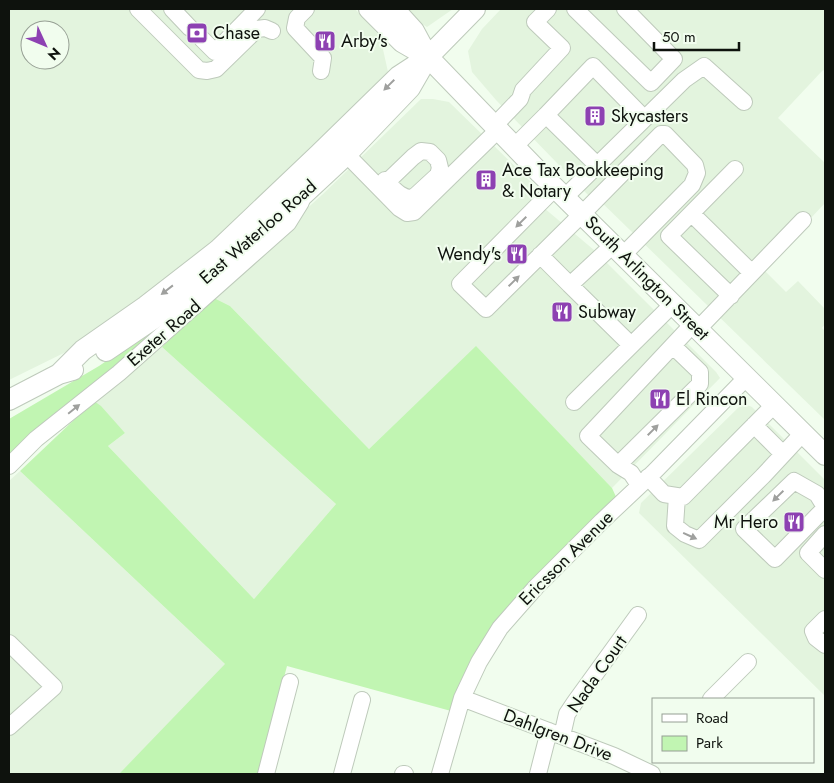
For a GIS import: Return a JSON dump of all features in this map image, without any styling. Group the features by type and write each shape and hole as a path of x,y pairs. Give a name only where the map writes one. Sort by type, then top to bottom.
{"main road":[{"name":"South Arlington Street","path":"369,9 402,42 428,57 560,192 825,455"},
{"name":"South Arlington Street","path":"394,9 414,31 428,57"},
{"name":"East Waterloo Road","path":"60,374 83,350 146,306 218,250 399,76 428,57 475,9"},
{"name":"East Waterloo Road","path":"9,400 60,374 82,368 162,313 216,270 308,190 346,154 410,88 428,57"}],"street":[{"path":"138,9 199,70 216,70 257,29 265,28 272,31"},
{"path":"172,9 190,28"},
{"path":"202,39 215,52 257,9"},
{"path":"306,9 297,18 295,28 323,58 321,71"},
{"path":"346,154 382,181 399,208 407,213 414,212 497,127 520,99 523,90 562,48 535,22 548,9"},
{"path":"575,9 652,83 674,59 625,9"},
{"path":"515,146 593,66 644,118"},
{"path":"570,285 618,250 692,185 697,173 695,165 665,134 661,134 486,309 460,284 560,192 597,165 684,80 704,66 744,102"},
{"path":"546,115 597,165"},
{"path":"382,181 415,146 427,144 439,148 459,168"},
{"path":"731,296 670,236 736,169"},
{"name":"Exeter Road","path":"9,466 36,439 119,373 288,223 308,190"},
{"path":"692,214 752,273"},
{"path":"774,404 683,497 664,494 618,465 588,436 673,346 731,296 803,220"},
{"path":"540,255 631,345"},
{"path":"574,402 673,304"},
{"path":"618,465 700,384 700,372 673,346"},
{"name":"Ericsson Avenue","path":"440,774 462,698 487,648 515,610 747,377"},
{"path":"754,425 783,454"},
{"path":"677,496 675,526 685,534 699,540 764,476 803,433"},
{"path":"794,480 823,499 775,559 744,529 794,480"},
{"path":"825,534 808,553 825,570"},
{"name":"Nada Court","path":"538,774 567,714 638,614"},
{"path":"825,619 813,631 816,638 825,645"},
{"path":"9,643 54,687 9,727"},
{"path":"713,698 748,662"},
{"path":"266,774 290,682"},
{"name":"Dahlgren Drive","path":"462,698 651,771"},
{"path":"342,774 362,700"}],"shaded area":[{"path":"9,9 355,9 380,36 388,72 378,88 176,276 78,346 9,380"},
{"path":"399,9 453,9 427,27"},
{"path":"501,9 825,9 825,71 823,70 778,118 825,163 825,203 763,269 786,292 798,281 825,309 825,324 822,328 825,331 825,420 593,194 589,196 496,100 472,72 468,51 482,29"},
{"path":"421,99 449,102 532,183 525,192 594,250 720,378 612,488 476,347 369,449 230,306 210,296 323,194"},
{"path":"162,347 336,504 254,599 108,446 125,433 94,401"},
{"path":"747,405 752,407 825,480 825,696 639,513 641,503 740,406"},
{"path":"20,471 226,665 119,774 9,774 9,481"}],"green space":[{"path":"212,284 9,460 9,419 99,366 152,330"},
{"path":"214,298 230,306 369,449 476,346 612,488 617,499 543,572 451,711 287,666 259,774 119,774 225,664 20,471 94,401 101,406 125,433 108,446 254,599 336,504 162,347"}],"place":[{"name":"Chase","path":"197,33"},
{"name":"Arby's","path":"325,41"},
{"name":"Skycasters","path":"595,116"},
{"name":"Ace Tax Bookkeeping & Notary","path":"486,180"},
{"name":"Wendy's","path":"517,254"},
{"name":"Subway","path":"562,312"},
{"name":"El Rincon","path":"660,399"},
{"name":"Mr Hero","path":"794,522"}]}
